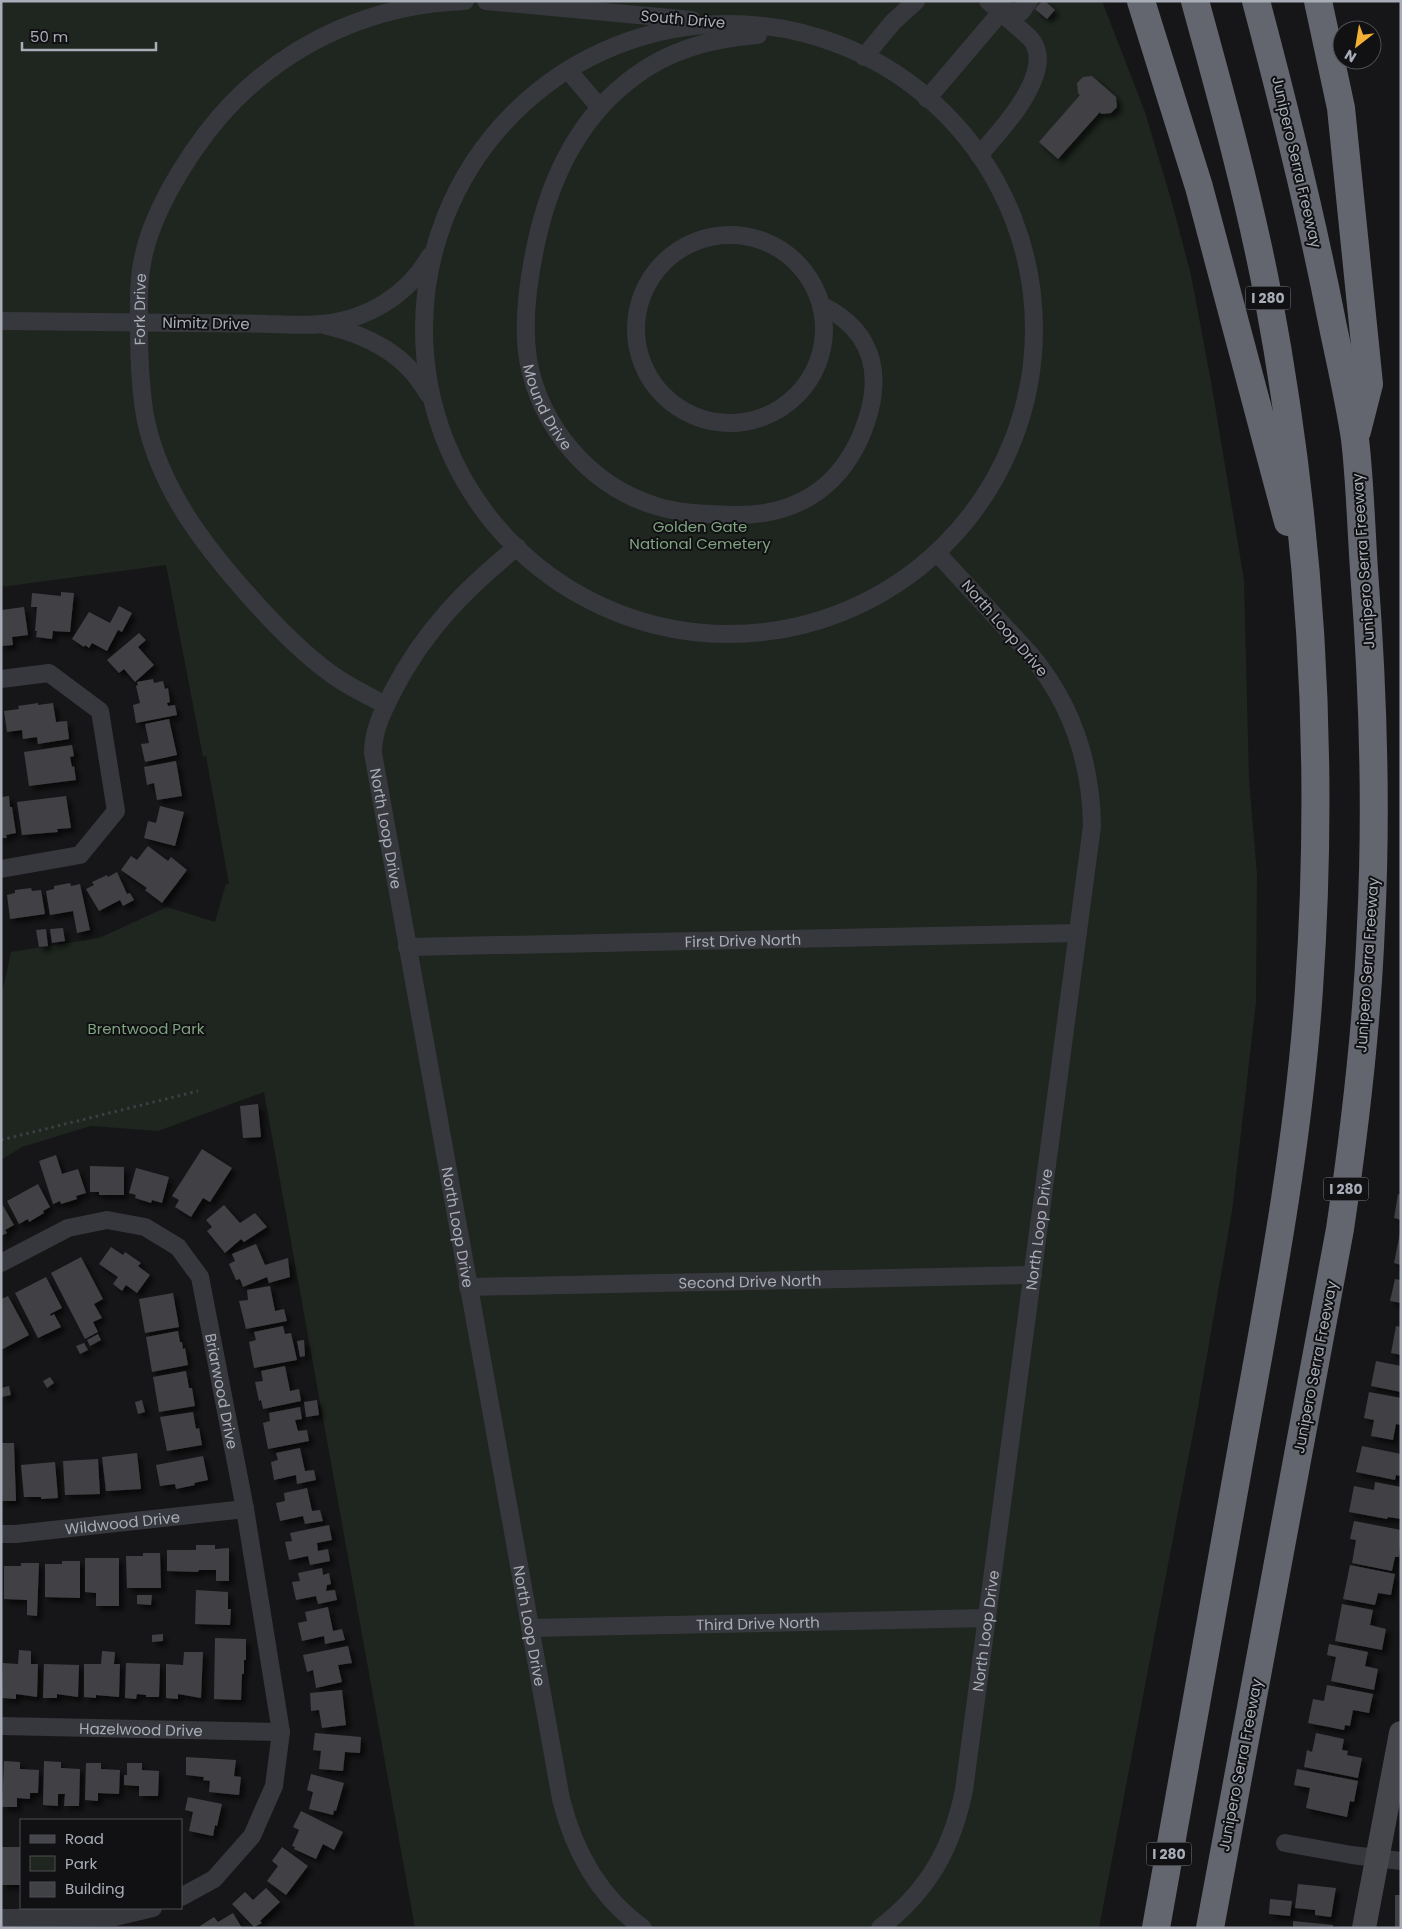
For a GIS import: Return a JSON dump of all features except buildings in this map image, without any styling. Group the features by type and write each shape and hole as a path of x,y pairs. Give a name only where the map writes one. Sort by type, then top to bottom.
{"highway":[{"path":"1142,1 1202,195 1309,600"},
{"name":"I 280","path":"1156,1928 1277,1253 1299,1097 1311,960 1316,835 1316,758 1309,600 1292,446 1267,293 1233,140 1195,1"},
{"name":"Junipero Serra Freeway","path":"1210,1928 1327,1303 1346,1190 1360,1076 1371,925 1374,772 1370,659 1355,440 1324,278 1302,177 1256,1"},
{"path":"1318,1 1341,108 1369,384 1355,440"}],"street":[{"name":"Fork Drive","path":"386,706 330,674 281,630 208,547 178,502 156,455 143,403 139,358 141,271 146,245 151,232 183,167 218,119 257,80 305,46 352,23 412,6 464,1"},
{"name":"South Drive","path":"486,1 760,27"},
{"path":"864,57 893,22 916,1"},
{"path":"997,5 1021,12 1029,1"},
{"path":"927,99 997,5"},
{"path":"979,155 1014,114 1031,82 1038,60 1034,42 997,5"},
{"path":"712,26 760,27 807,35 864,57 896,75 927,99 955,125 979,155 1002,194 1021,242 1032,288 1035,332 1034,352 1027,397 1020,423 1001,468 975,511 958,533 937,553 896,585 850,610 784,630 727,634 668,628 610,609 555,578 517,547 500,529 472,493 453,456 437,415 428,376 424,331 428,282 439,237 448,211 463,180 500,128 531,98 568,70 610,49 654,34 712,26"},
{"name":"Mound Drive","path":"807,35 738,37 690,47 662,59 643,70 600,108 573,145 549,196 534,253 526,323 530,366 543,407 559,435 590,470 617,489 644,502 670,510 699,514 742,515 770,513 796,505 821,489 840,470 861,435 870,406 874,374 870,351 857,331 841,316 821,305"},
{"path":"568,70 600,108"},
{"path":"717,235 742,235 777,247 805,272 812,282 821,305 824,330 823,342 821,354 811,376 804,387 788,404 777,411 754,420 730,423 718,422 706,420 683,410 668,400 656,387 645,371 638,354 635,329 636,316 638,305 648,282 655,270 672,254 694,241 705,238 717,235"},
{"name":"Nimitz Drive","path":"1,321 320,324 335,322 364,313 399,294 409,286 425,265 439,237"},
{"name":"Nimitz Drive","path":"320,324 364,338 389,350 400,358 423,385 437,415"},
{"name":"North Loop Drive","path":"517,547 478,579 443,615 409,662 386,706 374,735 373,752 561,1799 570,1831 584,1863 617,1906 643,1928"},
{"name":"North Loop Drive","path":"880,1928 904,1907 929,1878 943,1854 955,1827 964,1790 1089,857 1092,818 1088,777 1081,745 1060,697 1042,668 937,553"},
{"path":"1,679 49,673 100,711 116,811 80,855 1,869"},
{"name":"First Drive North","path":"407,947 1078,933"},
{"name":"Briarwood Drive","path":"1,1263 68,1228 107,1220 145,1227 178,1247 200,1277 245,1509 281,1732 274,1786 252,1836 214,1879 182,1896"},
{"name":"Second Drive North","path":"468,1287 1033,1275"},
{"name":"Wildwood Drive","path":"1,1534 16,1534 245,1509"},
{"name":"Third Drive North","path":"530,1628 987,1618"},
{"name":"Hazelwood Drive","path":"1,1726 281,1732"},
{"path":"1364,1928 1401,1733"},
{"path":"1285,1843 1377,1859 1401,1861"},
{"path":"1,1918 116,1918 149,1909"}],"path":[{"path":"1,1140 198,1091"}],"green space":[{"name":"Golden Gate National Cemetery","path":"1,1 1102,1 1145,112 1172,203 1191,275 1212,387 1244,580 1249,780 1257,874 1256,1002 1232,1211 1198,1407 1099,1928 415,1928 264,1092 158,1131 91,1126 22,1147 1,1160 1,997 11,952 99,938 167,907 215,922 226,884 229,884 206,756 203,757 166,565 1,587"}],"park label":[{"name":"Brentwood Park","path":"146,1028"}]}
